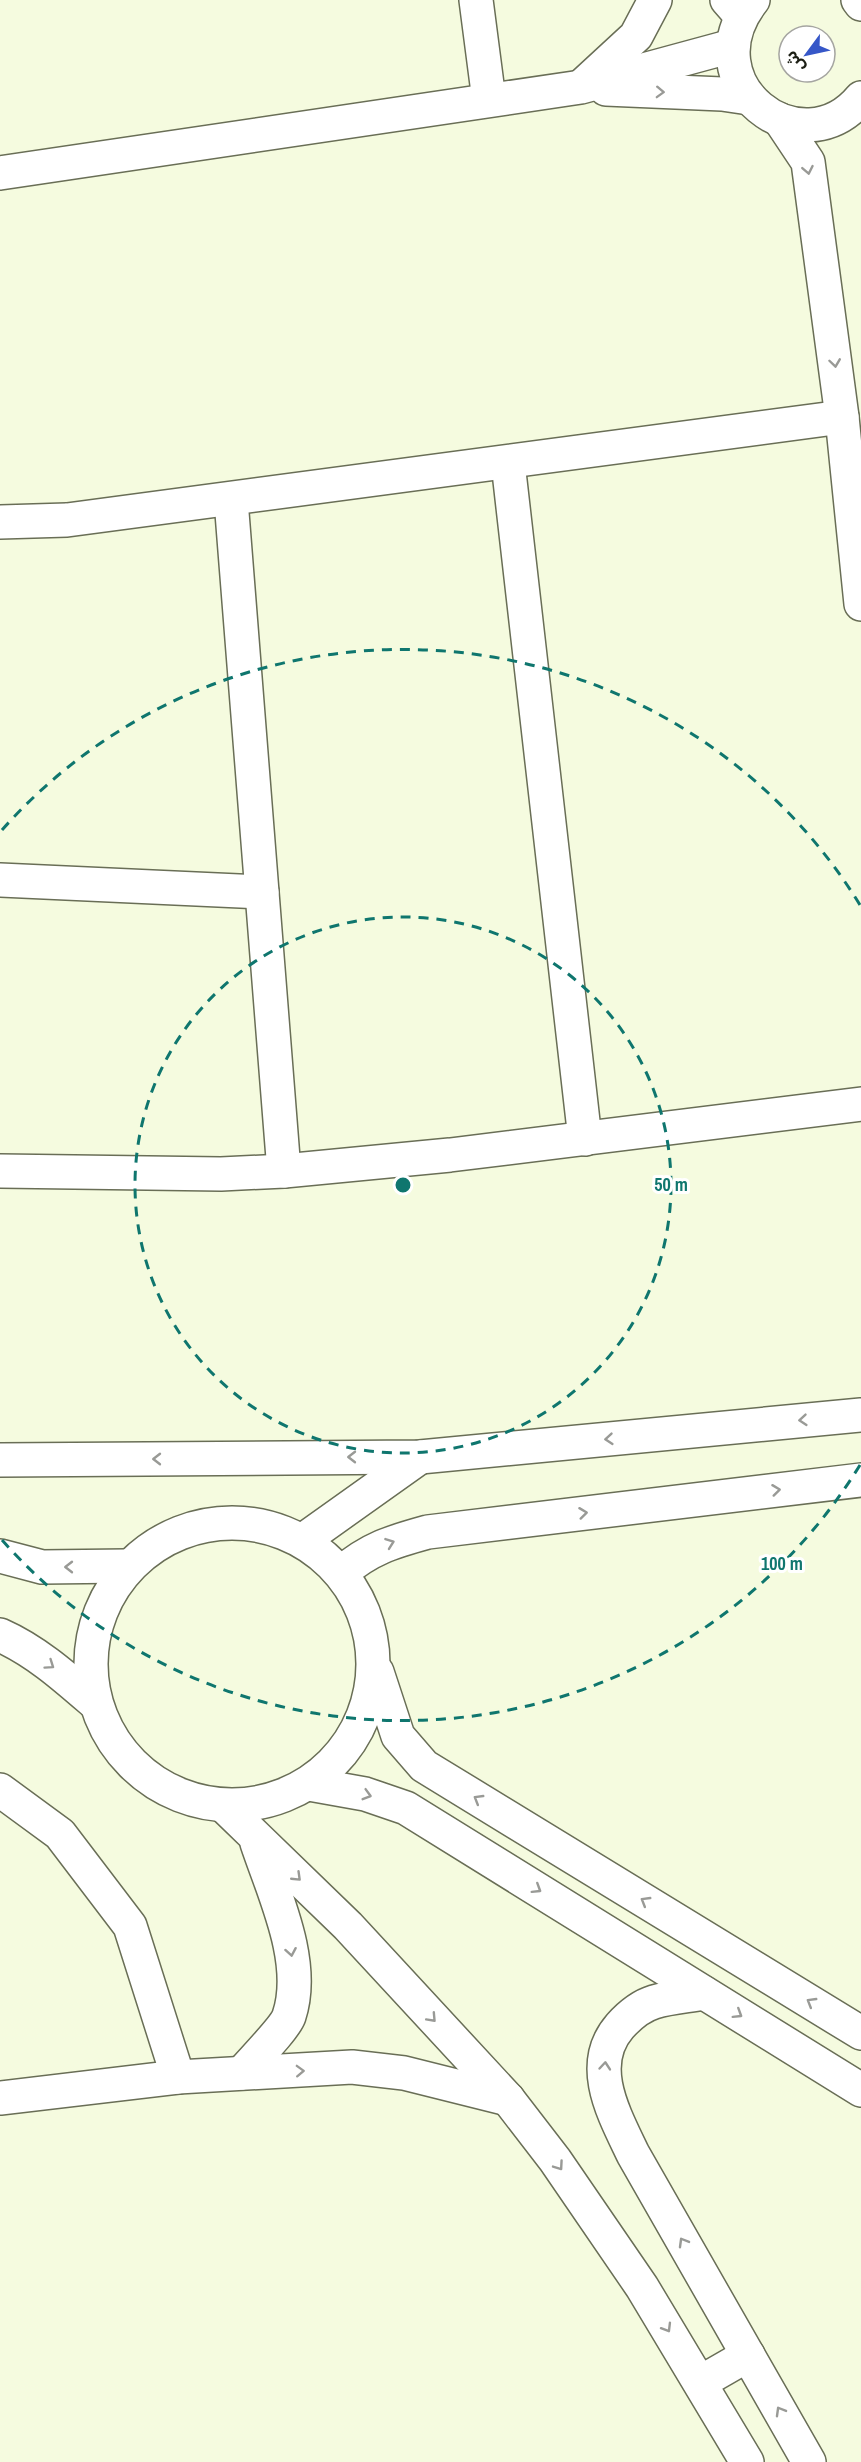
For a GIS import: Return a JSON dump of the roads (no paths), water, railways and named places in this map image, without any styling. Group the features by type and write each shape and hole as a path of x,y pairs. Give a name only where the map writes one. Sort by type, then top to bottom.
{"street":[{"path":"476,0 489,100"},
{"path":"580,87 636,36 655,0"},
{"path":"580,87 739,15"},
{"path":"739,15 733,65 739,82 758,107 780,120 806,125 831,120 854,107 861,98"},
{"path":"0,173 580,87 722,94 749,98"},
{"path":"780,120 808,162 842,417 861,604"},
{"path":"0,522 67,520 231,500 842,417"},
{"path":"508,463 585,1139"},
{"path":"231,500 284,1171"},
{"path":"0,880 262,892"},
{"path":"0,1171 221,1174 284,1171 585,1139 861,1104"},
{"path":"0,1460 420,1457 861,1415"},
{"path":"302,1541 420,1457"},
{"path":"341,1573 362,1555 390,1542 428,1532 861,1480"},
{"path":"374,1662 367,1710 344,1752 309,1784 269,1802 225,1807 182,1798 144,1776 114,1744 95,1703 89,1667 93,1630 106,1596 128,1566 166,1538 211,1523 258,1524 302,1541 341,1573 365,1614 374,1662 398,1736 424,1767 861,2033"},
{"path":"0,1556 42,1567 128,1566"},
{"path":"0,1635 21,1644 59,1671 95,1703"},
{"path":"309,1784 365,1794 406,1808 861,2090"},
{"path":"0,1790 60,1834 130,1926 178,2077"},
{"path":"225,1807 348,1926 508,2099 555,2160 642,2287 747,2462"},
{"path":"242,2073 289,2018 293,1988 292,1954 255,1836"},
{"path":"704,1993 653,2002 629,2016 609,2038 603,2072 610,2107 633,2154 809,2462"},
{"path":"0,2098 178,2077 352,2067 404,2073 508,2099"},
{"path":"701,2382 748,2355"}]}
